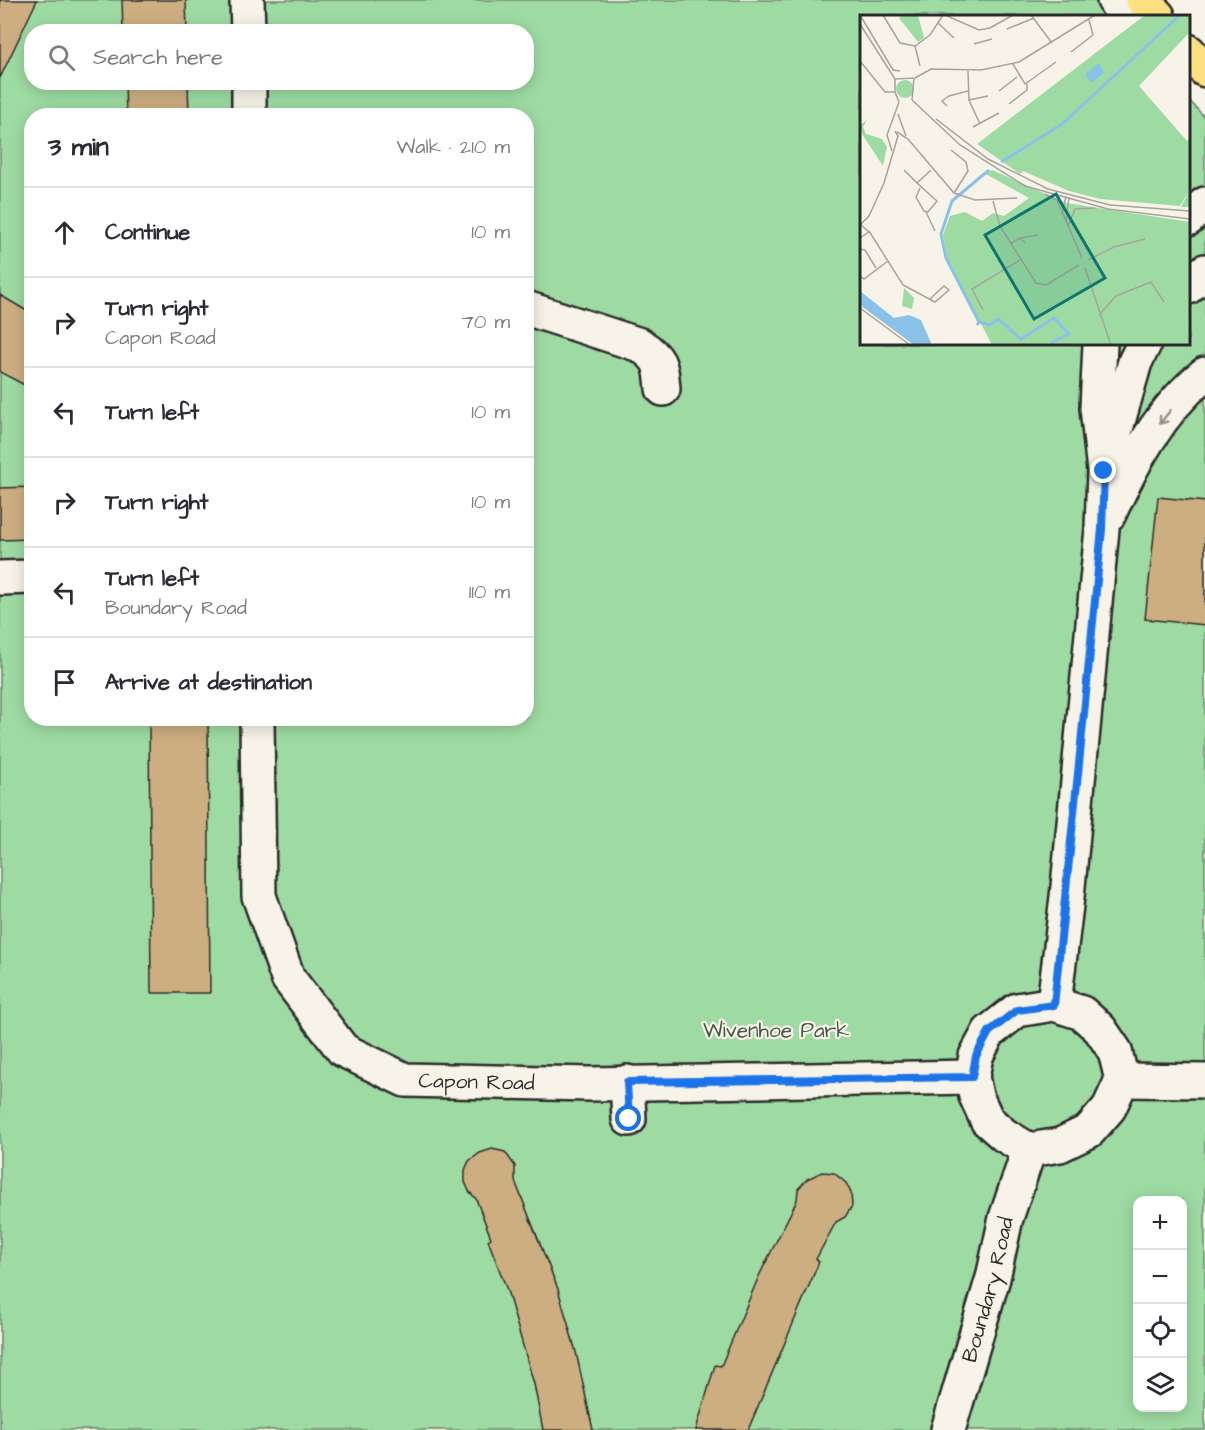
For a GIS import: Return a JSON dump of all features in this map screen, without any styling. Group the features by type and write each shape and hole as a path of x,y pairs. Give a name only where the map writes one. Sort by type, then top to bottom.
{"main road":[{"path":"1143,0 1157,15"},
{"path":"1190,53 1205,70"}],"street":[{"path":"247,0 248,24"},
{"path":"1114,0 1123,15"},
{"path":"249,90 249,108"},
{"path":"1190,217 1205,204"},
{"path":"1190,285 1205,271"},
{"path":"534,311 640,345 653,353 661,365 663,389"},
{"path":"1054,1005 1067,897 1102,529 1104,471 1097,408 1100,345"},
{"path":"1097,408 1114,345"},
{"path":"1104,471 1136,362 1144,345"},
{"path":"1102,529 1124,481 1145,444 1168,412 1205,374"},
{"path":"0,578 24,577"},
{"name":"Capon Road","path":"257,726 259,896 288,978 343,1050 405,1080 590,1084 972,1077"},
{"path":"1054,1005 1082,1013 1100,1029 1115,1051 1122,1080 1109,1108 1089,1131 1060,1145 1029,1150 1004,1135 987,1120 976,1096 972,1077 976,1056 989,1032 1017,1010 1054,1005"},
{"path":"1122,1080 1205,1081"},
{"path":"627,1082 629,1119"},
{"name":"Boundary Road","path":"948,1430 993,1278 1006,1218 1029,1150"}],"green space":[{"name":"Wivenhoe Park","path":"0,0 1101,0 1113,15 860,15 860,345 1190,345 1190,101 1205,118 1205,1430 0,1430"}],"building":[{"path":"0,0 37,0 24,24 0,78"},
{"path":"122,0 186,0 187,24 123,24"},
{"path":"125,90 188,90 189,108 126,108"},
{"path":"0,295 24,309 24,385 0,372"},
{"path":"24,487 24,539 0,540 0,488"},
{"path":"1158,497 1205,502 1205,625 1145,619"},
{"path":"149,726 208,726 210,993 151,993"},
{"path":"492,1149 505,1152 515,1166 515,1181 558,1289 576,1352 593,1430 543,1430 534,1384 507,1290 488,1240 491,1238 476,1199 465,1182 465,1170 469,1161 480,1153"},
{"path":"822,1172 834,1173 846,1183 851,1193 852,1206 845,1217 836,1222 816,1259 819,1262 748,1430 696,1430 715,1365 721,1366 759,1276 797,1200 798,1189 807,1179"}],"route":[{"path":"629,1119 627,1082 972,1077 976,1056 989,1032 1017,1010 1054,1005 1067,897 1102,529 1104,471"}]}
